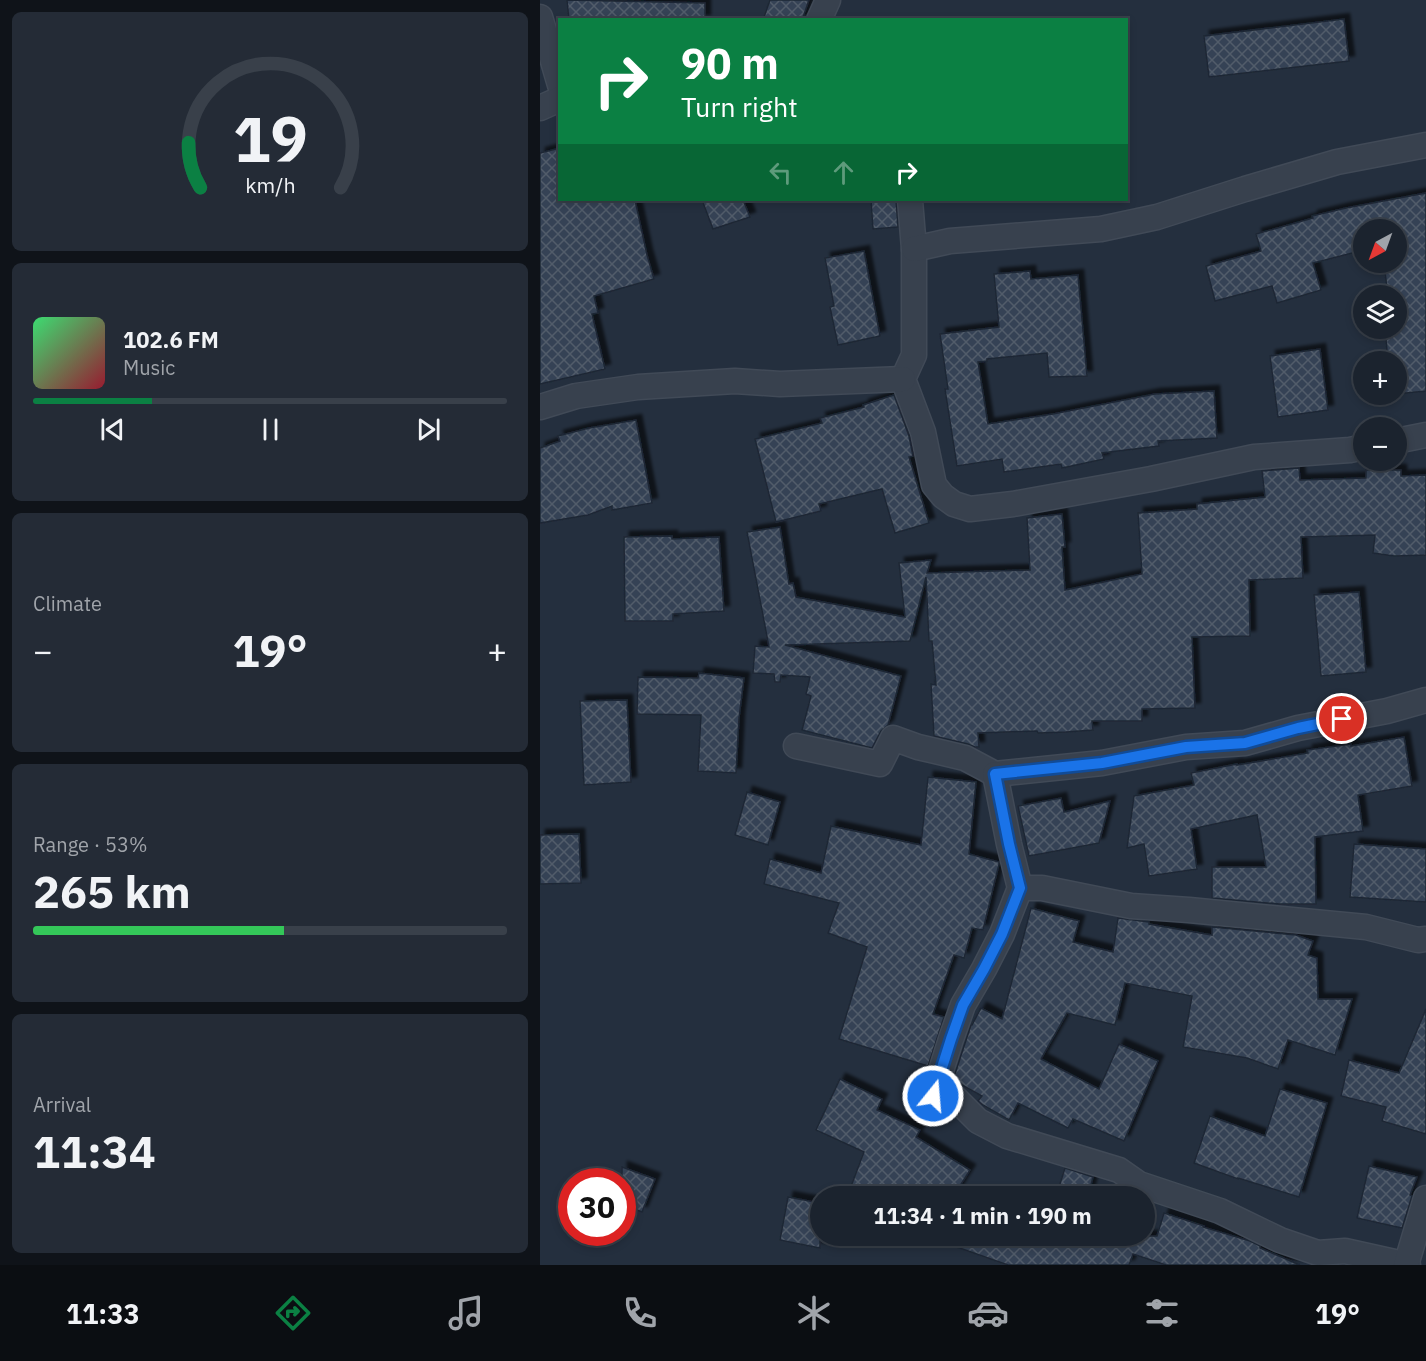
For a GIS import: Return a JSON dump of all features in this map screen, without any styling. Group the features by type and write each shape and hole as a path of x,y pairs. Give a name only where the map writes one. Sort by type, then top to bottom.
{"street":[{"path":"820,18 828,0"},
{"path":"540,17 558,78"},
{"path":"540,108 558,100"},
{"path":"914,249 950,241 1101,229 1157,217 1337,162 1426,145"},
{"path":"910,201 914,249 914,355 903,379 922,432 934,485 954,504 970,509 1014,504 1254,457 1353,449"},
{"path":"540,407 576,396 638,387 735,381 780,384 903,379"},
{"path":"1407,439 1426,435"},
{"path":"796,746 880,764 893,738 918,747 965,758 995,774 1102,763 1186,747 1245,743 1298,728 1387,711 1426,700"},
{"path":"995,774 1020,888 1002,934 963,1005 933,1096 951,1094 978,1121 1007,1136 1119,1170 1139,1184 1220,1211 1289,1243 1318,1253 1346,1251 1407,1265 1426,1198"},
{"path":"1020,888 1042,888 1131,906 1366,927 1418,940 1426,939"}],"building":[{"path":"567,0 705,3 705,18 569,18"},
{"path":"770,0 809,0 803,18 764,18"},
{"path":"1344,19 1349,61 1209,77 1204,36"},
{"path":"558,148 558,201 635,201 654,279 594,296 598,313 592,314 605,369 540,384 540,153"},
{"path":"1426,193 1426,391 1407,393 1407,351 1387,351 1386,339 1407,339 1407,285 1387,285 1385,273 1407,273 1407,219 1353,219 1353,253 1313,263 1321,290 1277,303 1272,286 1215,301 1206,266 1261,251 1256,234 1346,208"},
{"path":"702,201 743,201 750,217 713,229"},
{"path":"871,201 896,201 898,227 873,229"},
{"path":"864,251 880,336 838,345 830,307 834,306 825,258"},
{"path":"1030,271 1031,279 1078,275 1087,376 1049,377 1047,353 987,359 987,361 978,362 988,424 1155,394 1214,391 1217,438 1158,441 1159,446 1102,453 1104,459 1062,468 1061,464 1004,472 1002,459 957,466 945,389 948,389 940,334 999,327 994,274"},
{"path":"1320,349 1328,410 1278,417 1270,356"},
{"path":"894,395 909,436 913,456 909,457 929,523 895,533 882,489 819,504 821,511 776,522 755,439 822,423 820,418 864,407 863,405"},
{"path":"636,420 652,503 612,510 612,506 588,515 540,523 540,448 560,441 558,436"},
{"path":"1299,468 1300,480 1366,478 1366,471 1401,471 1401,476 1426,475 1426,555 1394,556 1373,553 1375,535 1301,537 1303,578 1249,580 1250,636 1192,637 1195,708 1142,709 1142,721 1092,721 1093,730 978,733 979,747 934,736 931,684 936,685 932,641 929,641 926,577 910,641 785,645 901,676 888,725 881,731 872,748 802,730 811,696 806,694 810,677 781,675 780,682 775,682 774,674 753,673 755,646 769,647 747,532 780,527 789,584 793,583 796,597 905,617 899,563 931,560 927,573 1030,570 1027,518 1062,514 1065,590 1142,574 1138,513 1197,509 1197,504 1265,497 1262,471"},
{"path":"672,536 672,539 719,537 724,611 673,614 673,621 625,621 624,537"},
{"path":"1359,592 1366,672 1321,676 1314,595"},
{"path":"699,673 744,678 736,773 698,771 701,715 637,714 638,677 698,678"},
{"path":"627,700 631,782 584,785 580,701"},
{"path":"1404,737 1412,786 1358,795 1363,831 1315,837 1316,904 1280,904 1212,898 1212,867 1266,867 1257,815 1191,829 1197,869 1149,876 1144,844 1127,848 1134,796 1194,785 1191,773 1308,753 1307,750 1351,744 1351,746"},
{"path":"928,777 976,782 969,854 999,862 999,864 983,930 972,928 964,958 954,955 933,1014 944,1017 928,1066 839,1039 867,947 828,933 839,903 764,884 770,859 821,873 831,826 921,845"},
{"path":"747,792 780,802 768,845 735,835"},
{"path":"1061,798 1064,812 1110,801 1099,843 1029,856 1018,806"},
{"path":"579,834 581,883 540,884 540,835"},
{"path":"1354,844 1426,849 1426,902 1350,897"},
{"path":"1031,908 1079,921 1073,942 1113,952 1118,918 1212,935 1212,927 1296,935 1313,941 1308,955 1317,958 1318,999 1352,999 1335,1055 1288,1040 1278,1069 1247,1058 1183,1047 1192,996 1125,983 1115,1025 1067,1013 1041,1059 1099,1089 1119,1044 1158,1061 1124,1141 1073,1119 1068,1128 1018,1103 1009,1120 978,1101 982,1096 953,1080 971,1025 981,1008 1002,1019"},
{"path":"1426,1009 1426,1134 1382,1121 1386,1107 1341,1096 1349,1060 1399,1073"},
{"path":"840,1079 882,1099 877,1110 920,1130 916,1137 970,1170 960,1186 851,1186 864,1152 816,1130"},
{"path":"1280,1089 1327,1103 1299,1197 1194,1163 1210,1116 1265,1136"},
{"path":"1369,1166 1417,1177 1402,1228 1357,1218"},
{"path":"1065,1168 1093,1177 1091,1186 1059,1186"},
{"path":"636,1172 655,1179 642,1212 636,1210"},
{"path":"788,1197 810,1201 810,1246 780,1240"},
{"path":"1164,1213 1250,1241 1260,1248 1300,1265 1166,1265 1133,1254 1129,1265 1008,1265 954,1246 1155,1246 1155,1236 1157,1236"}],"route":[{"path":"933,1096 963,1005 1002,934 1020,888 995,774 1102,763 1186,747 1245,743 1298,728 1342,719"}]}
